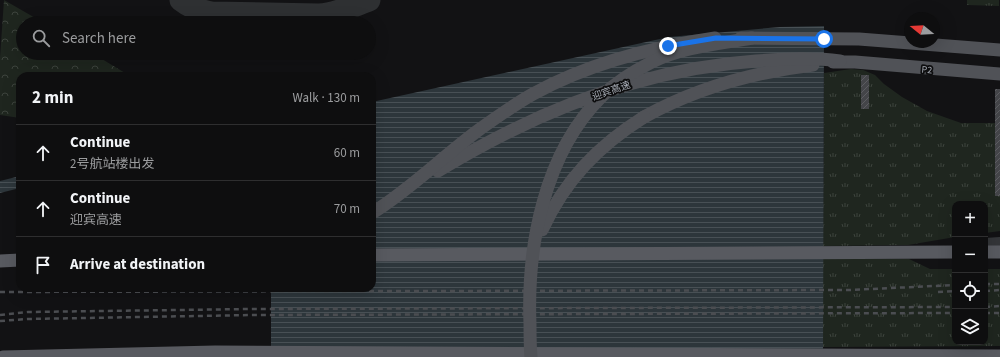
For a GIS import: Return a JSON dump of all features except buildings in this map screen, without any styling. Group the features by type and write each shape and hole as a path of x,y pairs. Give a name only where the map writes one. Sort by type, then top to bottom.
{"highway":[{"path":"376,255 952,252"},
{"path":"988,252 1000,252"},
{"path":"0,260 16,260"},
{"path":"3,357 215,352 1000,356"}],"main road":[{"name":"迎宾高速","path":"402,193 479,129 534,93 569,77 616,59 668,46 716,38 752,38"},
{"path":"531,357 528,300 530,274 535,234 550,178 572,135 586,113 602,96 621,80 653,61 690,49 752,38 859,39 1000,50"},
{"name":"迎宾高速","path":"376,210 402,193 493,139 559,109 627,84 683,70 739,62 793,58 840,61"},
{"path":"530,274 534,252 540,235 561,194 573,177 595,153 627,128 661,107 694,93 732,81 769,72 840,61"},
{"name":"P2","path":"840,61 1000,74"},
{"path":"530,325 539,357"},
{"path":"215,352 254,357"}],"street":[{"path":"988,243 1000,242"},
{"path":"901,253 952,246"}],"green space":[{"path":"4,0 32,16 16,16 16,60 104,60 123,72 16,72 16,117 0,115 0,58"},
{"path":"967,0 999,0 999,6 967,5"},
{"path":"851,69 863,70 875,75 884,84 902,97 927,111 961,123 995,123 995,195 1000,196 1000,231 988,233 988,201 952,201 952,238 908,245 823,246 824,73"},
{"path":"823,259 909,259 930,269 952,269 952,345 988,345 988,269 1000,269 1000,346 823,347"}],"shaded area":[{"path":"824,26 823,357 271,357 271,292 376,292 376,101 669,37 780,27"},
{"path":"16,177 16,189 0,193 0,181"}],"taxiway":[{"path":"181,0 196,9 212,13 319,15 339,11 369,0"}],"railway":[{"path":"988,284 1000,284"},
{"path":"376,291 850,290 952,285"},
{"path":"988,291 1000,290"},
{"path":"938,292 952,291"},
{"path":"0,292 16,292"},
{"path":"988,307 1000,306"},
{"path":"0,315 28,312 252,309 952,307"},
{"path":"0,321 28,319 253,315 952,313"},
{"path":"988,313 1000,313"}],"route":[{"path":"668,46 716,38 824,39"}]}
